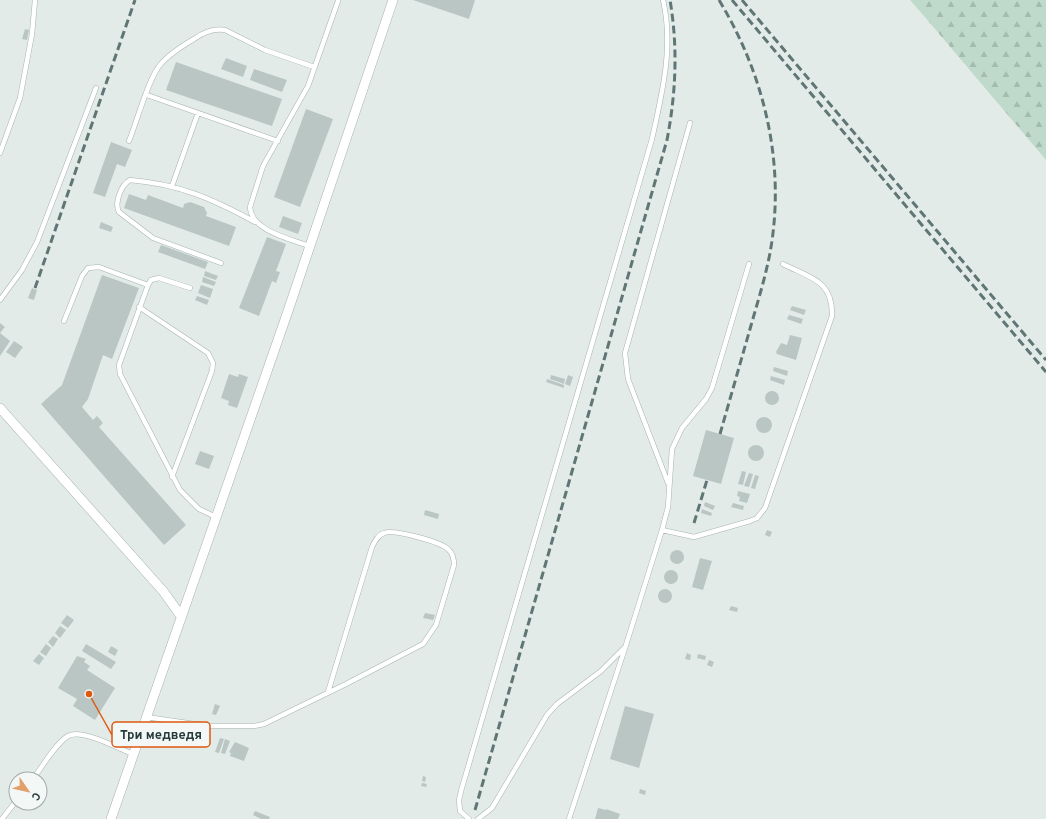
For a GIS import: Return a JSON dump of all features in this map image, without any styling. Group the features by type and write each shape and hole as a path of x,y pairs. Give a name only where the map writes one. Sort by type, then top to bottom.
{"street":[{"path":"111,819 393,0"},
{"path":"0,408 163,591 181,616"}],"lane":[{"path":"0,153 20,98 32,34 35,0"},
{"path":"260,225 250,214 251,202 263,166 304,95 338,0"},
{"path":"469,819 460,811 459,805 461,791 652,139 668,52 669,26 663,0"},
{"path":"129,141 160,65 180,47 203,33 215,30 226,30 265,50 314,67"},
{"path":"0,300 22,270 37,242 96,88"},
{"path":"147,94 278,141"},
{"path":"172,186 198,113"},
{"path":"669,484 628,379 625,353 690,123"},
{"path":"222,263 153,238 119,212 117,209 117,203 124,184 130,180 172,186 211,199 268,230 309,246"},
{"path":"570,818 662,530 668,508 672,449 682,428 706,399 714,383 749,264"},
{"path":"662,530 686,536 702,536 757,518 765,508 832,316 831,299 824,286 783,264"},
{"path":"64,321 82,276 88,268 99,267 148,285"},
{"path":"190,288 159,278 151,280 139,307 120,359 120,374 180,490 194,505 204,512 216,516"},
{"path":"139,307 208,353 213,363 212,371 172,477"},
{"path":"146,717 208,726 254,726 264,724 416,649 429,637 436,625 454,565 454,558 450,551 437,543 397,533 384,532 379,535 372,547 328,692"},
{"path":"478,819 492,808 547,715 557,704 601,671 626,645"},
{"path":"38,771 61,742 68,736 76,733 86,735 133,754"},
{"path":"2,819 8,811"}],"green space":[{"path":"910,0 1046,0 1046,160 924,16"}],"building":[{"path":"413,0 475,0 469,19"},
{"path":"25,29 29,30 27,40 22,39"},
{"path":"226,58 247,66 243,77 221,69"},
{"path":"176,62 282,99 272,126 166,90"},
{"path":"254,69 287,80 282,92 250,80"},
{"path":"306,109 333,119 300,207 274,197"},
{"path":"111,142 132,150 125,167 117,164 105,197 93,193"},
{"path":"129,194 146,200 148,195 183,208 184,204 190,202 204,207 207,213 206,216 236,227 229,246 124,208"},
{"path":"283,216 302,223 298,234 279,227"},
{"path":"101,222 113,227 111,232 99,228"},
{"path":"267,237 286,244 276,271 280,272 276,283 272,281 259,316 239,308"},
{"path":"161,245 208,262 205,269 158,252"},
{"path":"205,271 218,276 216,280 204,276"},
{"path":"102,275 139,288 112,359 103,355 88,399 82,407 93,420 97,416 103,423 99,427 186,525 164,545 41,404 62,385"},
{"path":"203,277 216,282 214,286 202,282"},
{"path":"201,285 213,289 210,298 198,293"},
{"path":"32,288 37,290 34,300 28,298"},
{"path":"197,296 209,300 207,305 195,300"},
{"path":"792,306 806,310 804,315 790,310"},
{"path":"789,315 803,319 801,324 787,319"},
{"path":"0,323 5,327 0,333"},
{"path":"0,333 10,341 0,356"},
{"path":"790,335 802,338 796,360 777,354 776,352 781,343 787,345"},
{"path":"14,341 23,347 15,358 6,352"},
{"path":"774,367 788,371 787,376 773,371"},
{"path":"229,374 238,377 239,374 248,377 237,408 228,405 229,401 221,398"},
{"path":"551,375 565,379 564,384 550,379"},
{"path":"568,375 573,377 570,386 565,384"},
{"path":"771,376 785,380 784,385 770,380"},
{"path":"547,379 564,385 564,388 546,382"},
{"path":"772,391 777,393 779,398 777,403 772,405 767,403 765,398 767,393"},
{"path":"761,417 767,417 772,422 770,431 767,433 761,433 756,428 756,422"},
{"path":"706,430 734,438 721,484 693,476"},
{"path":"753,445 759,445 764,450 762,459 759,461 753,461 748,456 748,450"},
{"path":"200,451 214,456 209,469 195,464"},
{"path":"742,471 746,472 743,485 738,484"},
{"path":"749,473 753,474 749,487 744,486"},
{"path":"755,475 759,476 755,489 751,488"},
{"path":"738,491 750,494 747,503 739,501 740,497 737,496"},
{"path":"705,502 715,506 713,510 704,506"},
{"path":"733,503 744,506 743,510 731,507"},
{"path":"702,509 712,513 711,516 701,513"},
{"path":"425,510 439,514 438,519 424,515"},
{"path":"767,530 772,532 770,537 765,535"},
{"path":"677,550 682,552 684,557 682,562 677,564 672,562 670,557 672,552"},
{"path":"700,558 712,561 703,590 692,587"},
{"path":"671,570 676,572 678,577 676,582 671,584 666,582 664,577 666,572"},
{"path":"665,589 670,591 672,596 670,601 665,603 660,601 658,596 660,591"},
{"path":"731,606 738,608 737,612 729,610"},
{"path":"425,613 435,615 433,620 423,618"},
{"path":"67,615 74,620 68,628 61,623"},
{"path":"60,626 66,630 60,638 55,633"},
{"path":"53,636 58,639 53,647 48,642"},
{"path":"46,644 51,648 46,656 40,652"},
{"path":"86,644 116,662 111,669 82,651"},
{"path":"111,646 118,650 115,656 108,652"},
{"path":"687,653 691,655 690,660 685,659"},
{"path":"39,654 44,658 39,665 33,661"},
{"path":"698,654 706,656 705,660 697,658"},
{"path":"77,656 86,659 84,662 90,666 87,670 115,688 95,720 73,706 77,699 58,688"},
{"path":"709,660 714,662 712,667 707,665"},
{"path":"215,704 220,706 216,715 212,714"},
{"path":"625,706 654,714 639,768 610,759"},
{"path":"220,738 224,739 219,753 215,752"},
{"path":"225,739 230,741 225,754 221,753"},
{"path":"235,742 249,748 244,761 230,756 231,753 229,752"},
{"path":"423,776 426,777 425,782 422,781"},
{"path":"422,783 427,784 426,787 421,786"},
{"path":"640,789 646,791 645,795 639,793"},
{"path":"598,808 620,814 618,819 595,819"},
{"path":"255,811 270,817 269,819 261,819 253,815"}],"railway":[{"path":"35,288 135,0"},
{"path":"475,810 667,140 675,70 673,18 670,0"},
{"path":"719,0 749,59 760,90 768,122 773,154 775,187 774,220 768,263 720,434"},
{"path":"732,0 1046,372"},
{"path":"742,0 1046,360"},
{"path":"694,523 707,480"}],"place":[{"name":"Три медведя","path":"89,694"}]}
